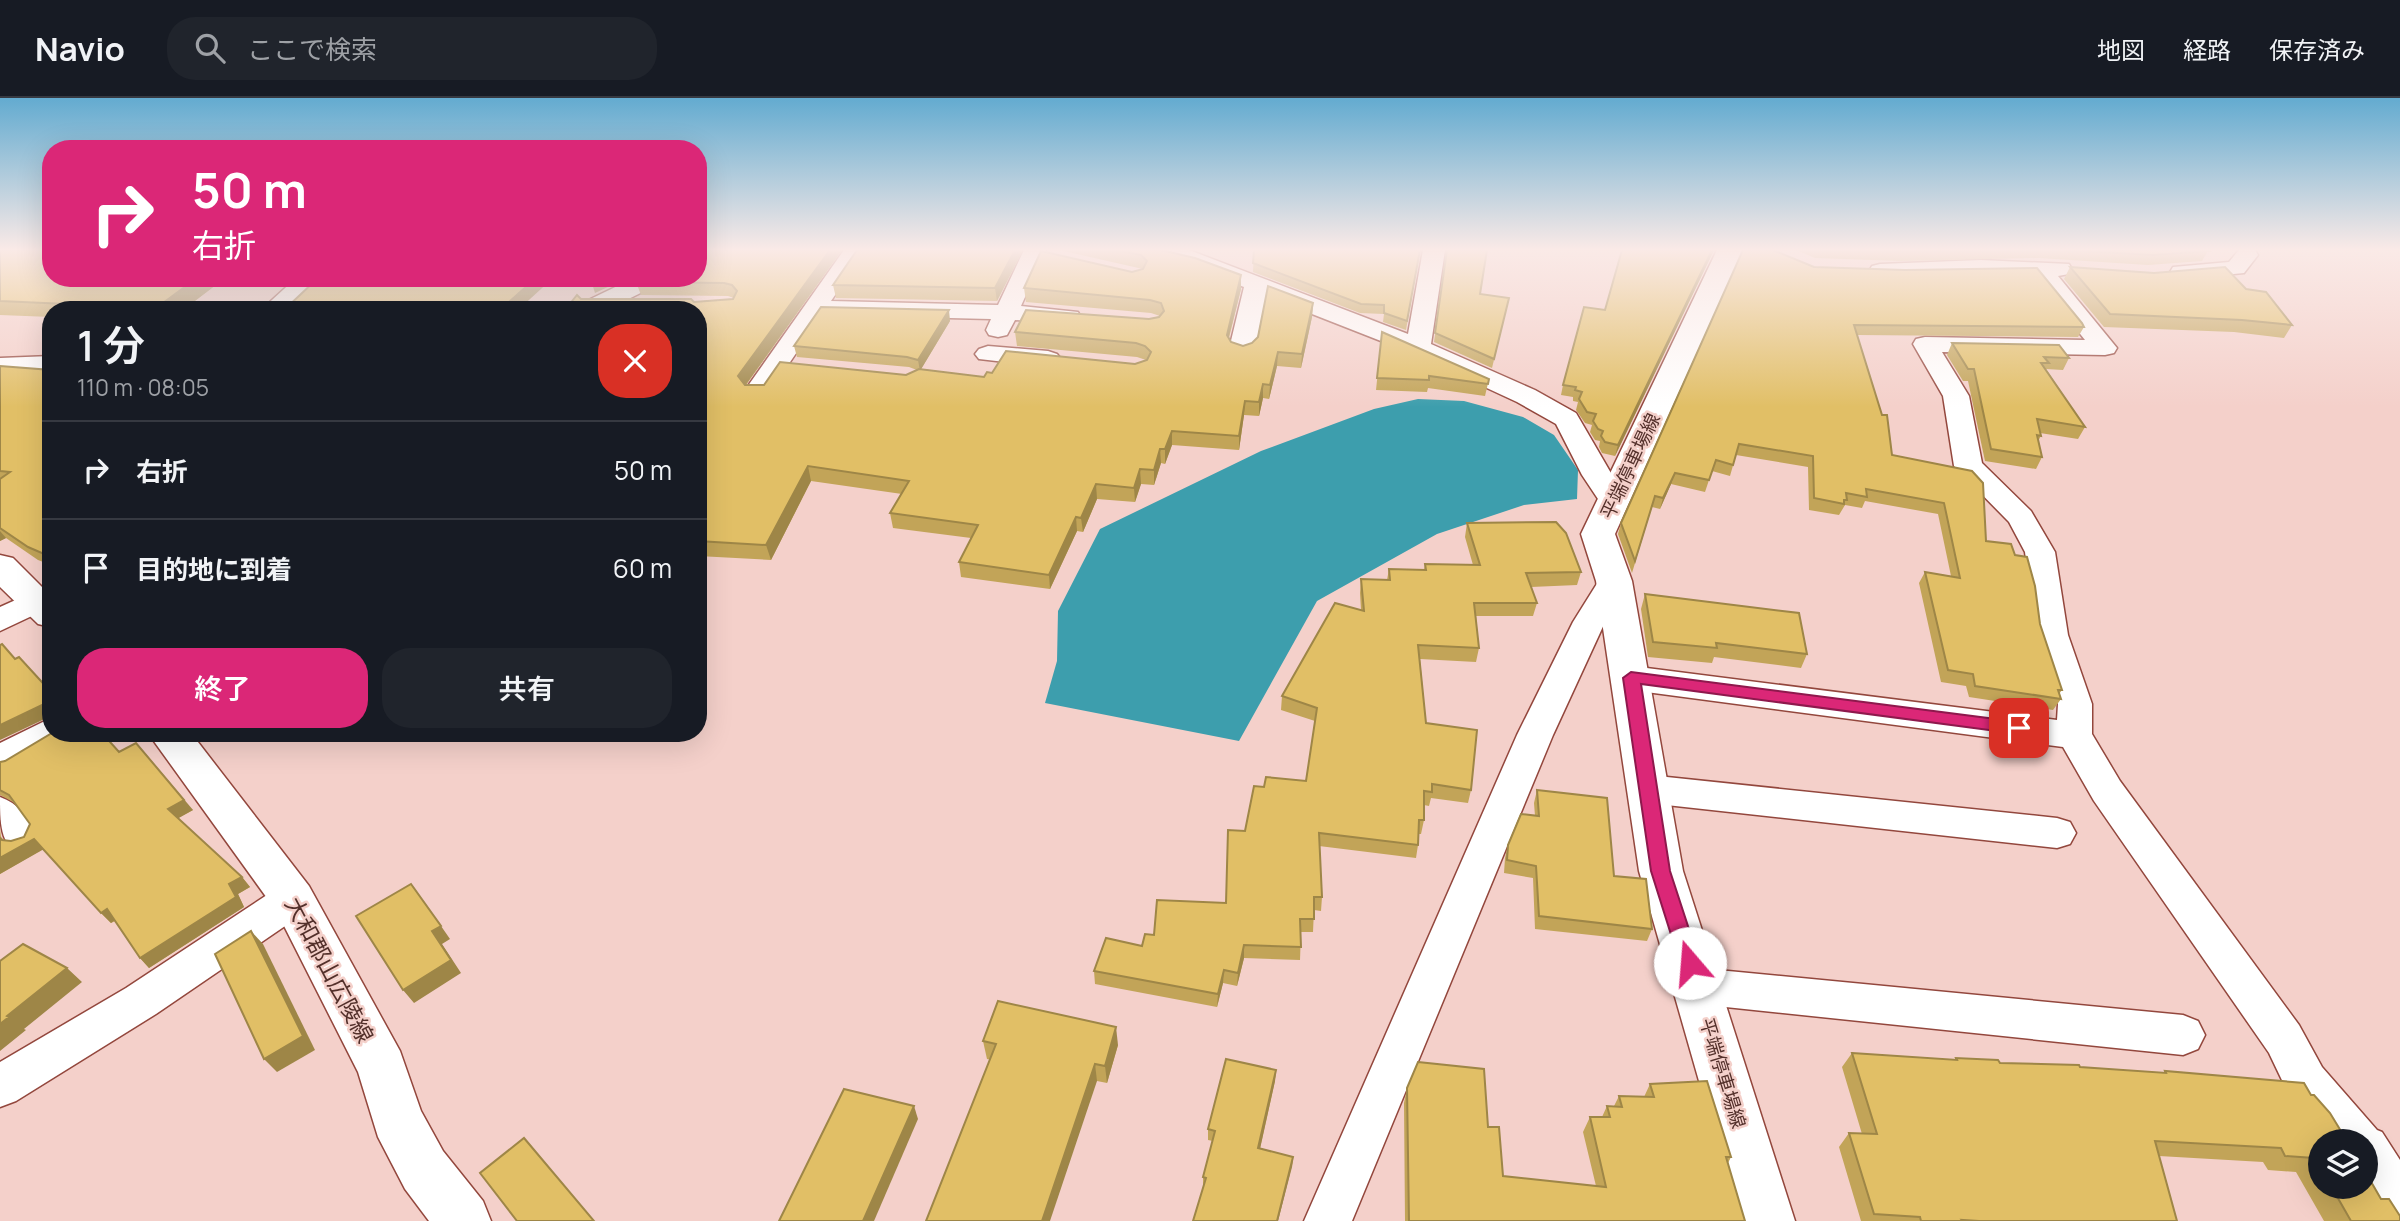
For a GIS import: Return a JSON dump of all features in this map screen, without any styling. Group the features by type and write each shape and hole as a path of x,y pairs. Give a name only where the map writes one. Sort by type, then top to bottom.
{"main road":[{"name":"平端停車場線","path":"1705,302 1598,534 1614,581 1661,871 1767,1221"},
{"path":"0,566 42,601"},
{"name":"大和郡山広陵線","path":"176,742 293,899 382,1068 397,1119 419,1160 463,1221"}],"street":[{"path":"758,390 820,302"},
{"path":"1011,302 984,363 1069,361"},
{"path":"1242,349 1253,302"},
{"path":"1306,302 1418,347 1526,396 1567,419 1595,475 1612,499"},
{"path":"1418,347 1427,302"},
{"path":"2067,302 2105,348 1925,344 1956,396 1968,466 2021,517 2040,552 2052,635 2075,704 2074,735 2107,791 2284,1040 2306,1082 2348,1129"},
{"path":"816,308 1007,312 1098,319"},
{"path":"0,366 42,364"},
{"path":"775,365 802,368"},
{"path":"1328,1221 1535,735 1590,622 1614,581"},
{"path":"0,620 42,605"},
{"path":"1631,678 2074,735"},
{"path":"0,759 42,736"},
{"path":"1648,789 2057,833"},
{"path":"0,1086 141,1001 293,899"},
{"path":"1697,986 2183,1035"},
{"path":"2378,1168 2400,1203"}],"water":[{"path":"1418,399 1464,401 1523,417 1554,435 1578,470 1577,499 1524,505 1437,534 1317,601 1239,741 1045,703 1057,661 1058,611 1100,529 1261,451 1374,409"}],"building":[{"path":"707,302 792,302 738,376 745,385 764,385 780,362 906,375 919,369 984,377 987,372 992,373 1006,351 1135,364 1147,360 1151,352 1145,346 1015,332 1026,310 1149,319 1159,317 1164,311 1159,302 1235,302 1227,335 1231,342 1243,346 1258,337 1265,302 1313,303 1302,354 1278,352 1270,385 1263,384 1259,402 1245,401 1239,436 1172,431 1165,449 1160,449 1154,470 1140,469 1134,488 1096,484 1081,518 1076,517 1049,575 959,562 978,525 890,513 909,481 808,466 766,545 707,542"},
{"path":"1357,302 1410,302 1407,321 1384,313 1384,305"},
{"path":"1439,302 1508,302 1494,359 1435,333"},
{"path":"1607,302 1687,302 1618,445 1605,442 1601,436 1603,431 1598,429 1593,421 1596,414 1587,412 1579,399 1582,392 1575,390 1576,387 1563,385 1584,307 1605,310"},
{"path":"1720,302 2065,302 2084,327 1854,325 1882,415 1887,415 1892,455 1972,471 1983,483 1986,541 2011,544 2015,555 2027,557 2035,586 2040,624 2062,690 2058,690 2061,699 1975,686 1973,674 1948,670 1925,572 1960,578 1944,503 1866,489 1867,497 1846,493 1847,500 1844,500 1844,504 1814,498 1813,456 1739,444 1733,465 1716,460 1709,480 1675,473 1663,498 1655,496 1635,561 1621,523"},
{"path":"2100,302 2274,302 2292,325 2242,320 2110,314"},
{"path":"821,307 949,310 918,360 794,346"},
{"path":"1382,332 1489,379 1488,384 1429,376 1429,380 1377,378"},
{"path":"1952,343 2059,345 2069,358 2044,357 2049,363 2041,363 2085,427 2037,419 2042,457 1991,449 1974,369 1968,369"},
{"path":"0,366 42,369 42,553 0,528 0,479 10,472 0,471"},
{"path":"1556,522 1566,533 1581,572 1526,573 1537,603 1474,603 1479,648 1418,645 1426,723 1477,730 1471,790 1432,784 1432,792 1424,791 1424,820 1419,820 1418,845 1319,833 1322,897 1314,897 1314,919 1300,919 1301,947 1244,945 1238,973 1224,970 1218,994 1094,971 1106,938 1142,946 1145,934 1154,935 1157,900 1226,903 1228,830 1245,831 1254,786 1264,787 1266,777 1306,781 1317,708 1282,696 1335,603 1364,611 1361,579 1390,580 1389,569 1426,570 1425,564 1480,565 1467,523"},
{"path":"1645,594 1799,613 1807,654 1716,643 1717,648 1653,642"},
{"path":"0,645 15,659 19,657 42,682 42,705 0,725"},
{"path":"42,739 42,742 110,742 119,752 136,743 184,800 168,809 242,877 229,884 236,897 140,958 107,909 101,913 34,839 0,858 0,838 11,841 24,837 30,824 9,795 0,790 0,762"},
{"path":"1537,790 1607,798 1614,876 1646,879 1652,929 1539,916 1536,866 1507,860 1508,845 1521,814 1539,816"},
{"path":"411,884 441,926 432,931 451,960 403,990 356,916"},
{"path":"251,931 303,1036 264,1059 215,954"},
{"path":"23,944 67,968 0,1024 0,961"},
{"path":"998,1001 1116,1027 1105,1066 1095,1064 1042,1221 926,1221 996,1044 983,1041"},
{"path":"1852,1053 1998,1060 2000,1063 2079,1065 2304,1083 2311,1095 2330,1113 2340,1129 2308,1129 2308,1158 2285,1156 2281,1148 2155,1141 2177,1221 1921,1221 1920,1217 1874,1214 1849,1133 1877,1134"},
{"path":"1226,1059 1276,1070 1258,1148 1293,1157 1277,1221 1193,1221 1206,1178 1203,1177 1215,1131 1208,1129"},
{"path":"1418,1062 1484,1069 1488,1127 1499,1127 1503,1176 1606,1187 1590,1117 1610,1117 1607,1106 1622,1107 1619,1096 1654,1097 1650,1084 1707,1081 1731,1157 1726,1157 1745,1221 1409,1221 1407,1088"},
{"path":"844,1089 914,1106 863,1221 779,1221"},
{"path":"524,1138 594,1221 517,1221 480,1173"},
{"path":"2378,1194 2381,1199 2389,1199 2400,1216 2400,1221 2351,1221 2338,1199 2378,1199"}],"route":[{"path":"1690,963 1661,871 1631,678 2019,728"}]}
